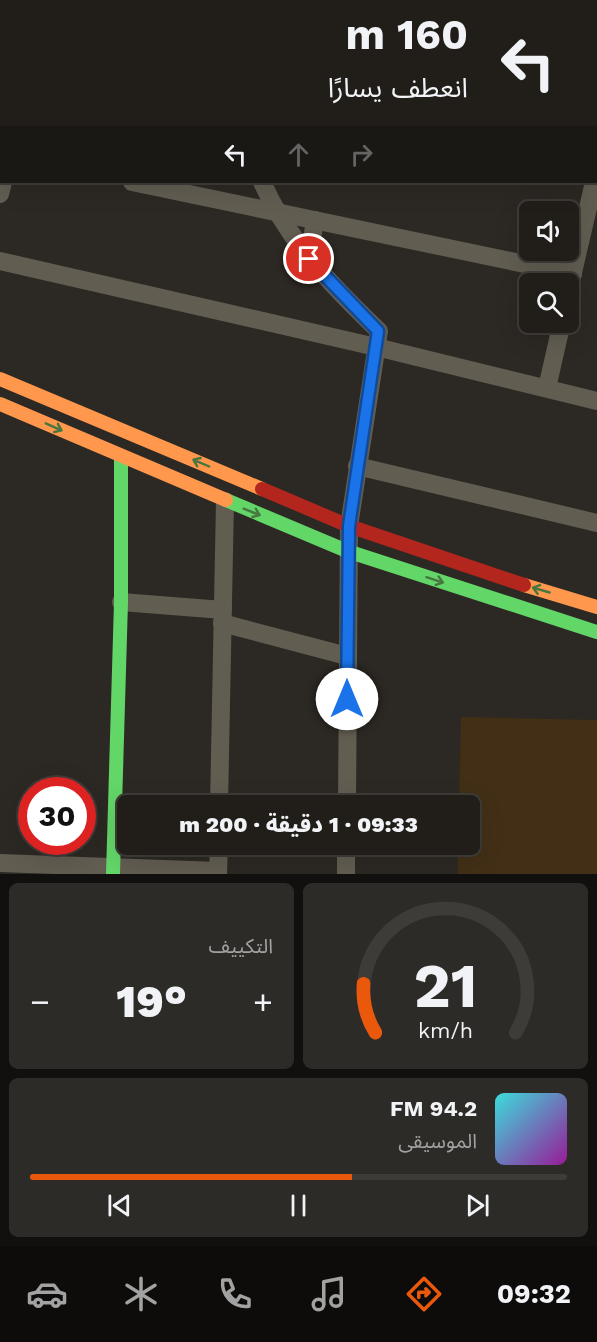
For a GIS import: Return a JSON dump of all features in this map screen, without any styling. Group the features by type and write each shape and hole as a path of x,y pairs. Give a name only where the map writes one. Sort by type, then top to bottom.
{"street":[{"path":"137,183 568,273"},
{"path":"262,183 275,212 309,259 378,331 357,466 347,551 346,795"},
{"path":"573,273 594,183"},
{"path":"309,259 315,220"},
{"path":"0,261 376,347 597,401"},
{"path":"547,388 560,333"},
{"path":"0,379 349,526 519,584 597,607"},
{"path":"0,404 347,551 597,632"},
{"path":"113,871 121,602 122,457"},
{"path":"357,466 597,524"},
{"path":"219,795 225,501"},
{"path":"121,602 223,617 347,656"},
{"path":"0,863 113,871 218,872 219,855"},
{"path":"346,855 346,874"}],"shaded area":[{"path":"461,717 597,720 597,874 458,874 458,855 480,855 480,795 459,795"}],"traffic: fast":[{"path":"113,874 121,602 121,457"},
{"path":"226,500 347,551 597,632"}],"traffic: slow":[{"path":"0,379 262,489"},
{"path":"0,404 226,500"},
{"path":"524,585 597,607"}],"traffic: jam":[{"path":"262,489 349,526 524,585"}],"route":[{"path":"309,259 324,278 378,331 349,526 347,699"}]}
